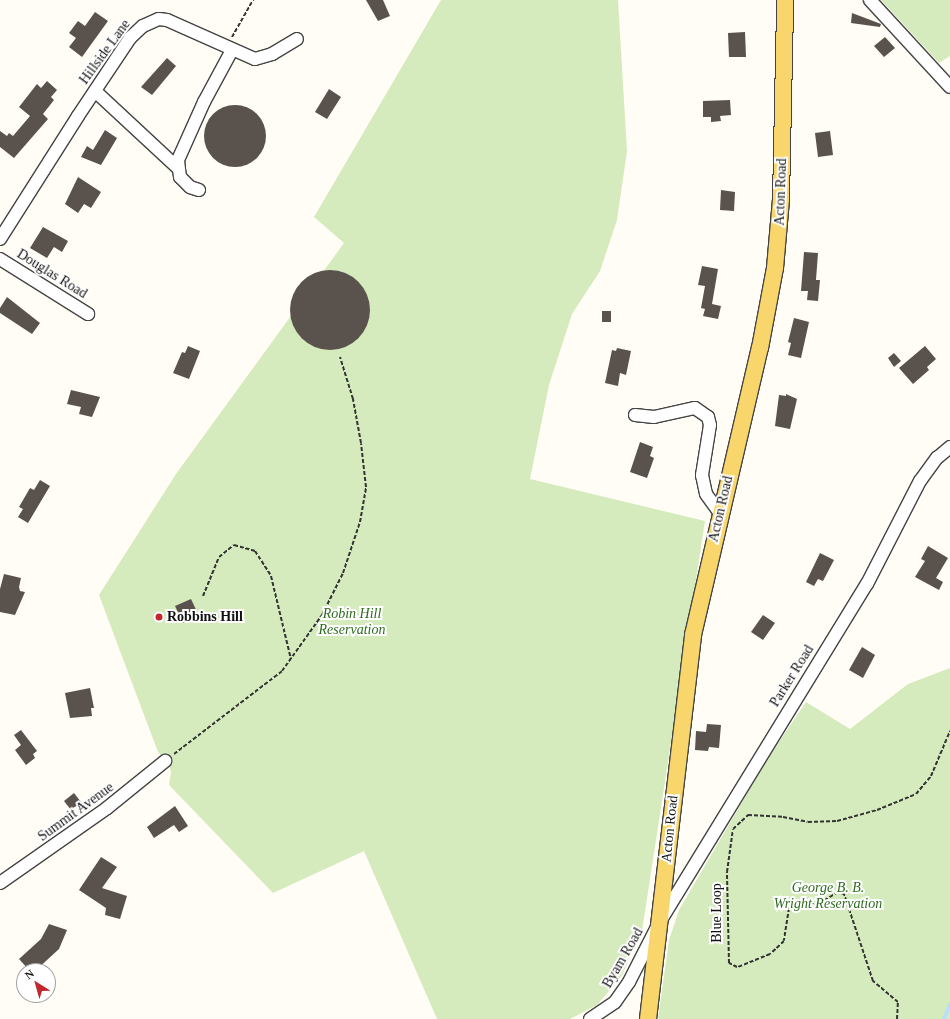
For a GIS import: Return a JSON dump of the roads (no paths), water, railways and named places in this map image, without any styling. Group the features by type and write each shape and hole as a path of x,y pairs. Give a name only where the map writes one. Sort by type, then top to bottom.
{"main road":[{"name":"Acton Road","path":"648,1019 693,634 720,513 760,348 775,268 781,199 785,0"}],"street":[{"path":"870,0 950,87"},
{"name":"Hillside Lane","path":"0,239 130,38 150,22 167,20 230,48 248,58 264,58 297,39"},
{"path":"178,168 178,160 230,48"},
{"path":"95,90 178,168 185,183 199,190"},
{"name":"Douglas Road","path":"0,259 88,314"},
{"path":"635,415 654,417 695,408 708,417 710,425 702,475 706,494 720,513"},
{"name":"Parker Road","path":"660,923 867,584 920,481 937,458 950,447"},
{"name":"Summit Avenue","path":"0,883 108,808 165,761"},
{"name":"Byam Road","path":"590,1019 606,1009 622,992 660,923"}],"waterway":[{"path":"944,1019 950,1005"}],"place":[{"name":"Robbins Hill","path":"159,617"}],"park label":[{"name":"Robin Hill Reservation","path":"352,622"},
{"name":"George B. B. Wright Reservation","path":"828,896"}]}
